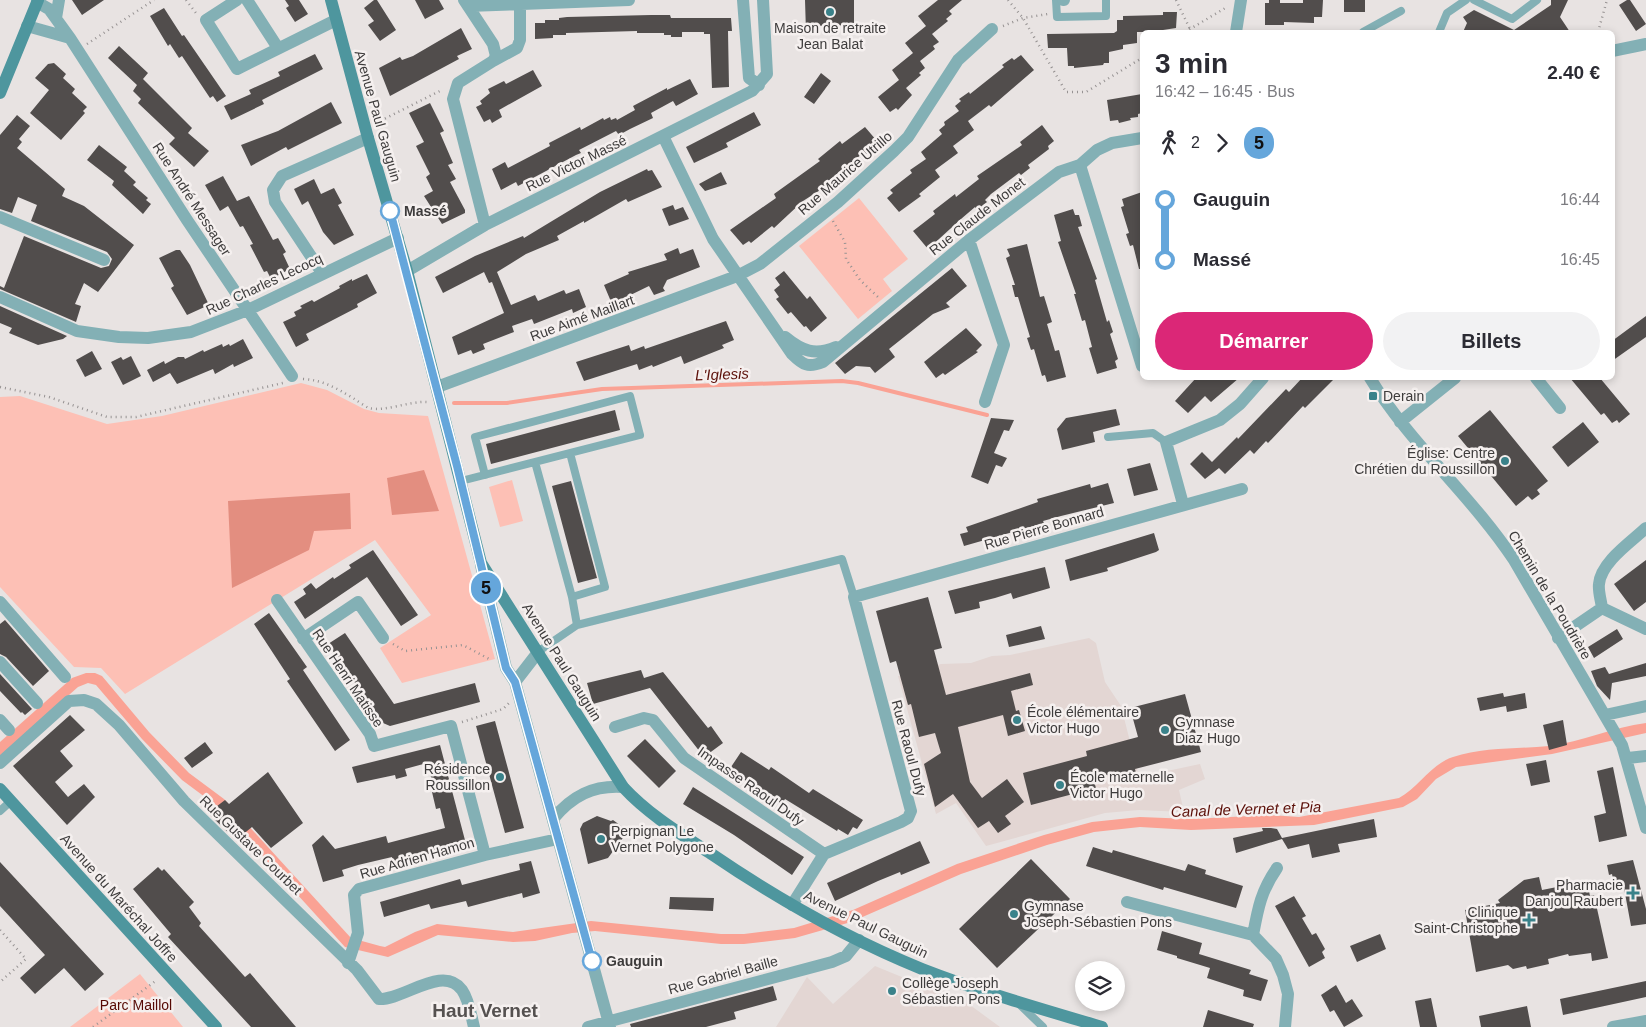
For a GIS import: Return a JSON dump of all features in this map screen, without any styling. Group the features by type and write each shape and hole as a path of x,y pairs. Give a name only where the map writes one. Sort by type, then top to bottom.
{"street":[{"path":"56,18 59,0"},
{"path":"237,0 206,20 237,69 336,20"},
{"path":"247,0 278,48"},
{"name":"Avenue Paul Gauguin","path":"331,0 366,133 407,271 481,562 539,651 623,787 636,801 657,818 748,879 792,905 859,940 922,969 1017,1002 1102,1027"},
{"path":"466,3 520,4 629,0"},
{"path":"743,0 750,78 759,85 766,74 763,0"},
{"path":"0,93 38,1"},
{"name":"Rue André Messager","path":"38,1 56,18 70,38 292,379"},
{"path":"1236,30 1237,2"},
{"path":"466,3 493,44 496,56 493,61"},
{"path":"485,225 453,99 458,83 518,48 520,40 520,4"},
{"path":"27,26 70,38"},
{"name":"Rue Maurice Utrillo","path":"737,276 760,264 826,211 904,142 958,60 992,29"},
{"path":"1615,50 1646,44"},
{"name":"Rue Victor Massé","path":"407,271 485,225 663,136 759,85"},
{"path":"322,273 275,202 273,190 282,176 366,133"},
{"path":"663,136 713,239 737,276"},
{"name":"Rue Claude Monet","path":"737,276 775,329 797,347 811,352 826,352 844,344 969,240 1059,172 1080,165 1097,150 1112,143 1140,138"},
{"path":"1080,165 1140,360"},
{"path":"0,217 104,260"},
{"name":"Rue Charles Lecocq","path":"0,297 78,331 119,337 148,338 190,332 248,310 398,238"},
{"path":"969,240 1004,345 985,402"},
{"name":"Rue Aimé Maillart","path":"437,387 737,276"},
{"path":"1183,504 1166,442 1220,420 1240,404 1261,380"},
{"name":"Chemin de la Poudrière","path":"1371,380 1400,422 1495,532 1622,745 1628,758 1646,828"},
{"path":"1400,422 1452,380"},
{"path":"1538,380 1560,408"},
{"name":"Rue Pierre Bonnard","path":"854,597 1242,489"},
{"path":"1602,608 1598,585 1602,573 1612,560 1646,528"},
{"path":"481,562 506,668 516,687 610,1024"},
{"name":"Rue Raoul Dufy","path":"824,854 901,822 908,818 910,811 854,597"},
{"name":"Rue Henri Matisse","path":"278,600 370,734 374,746 451,726"},
{"path":"0,602 65,677"},
{"path":"303,639 358,602 383,638"},
{"path":"1558,638 1602,608"},
{"path":"1602,608 1646,627"},
{"path":"516,687 539,651"},
{"path":"0,662 37,703"},
{"name":"Rue Gustave Courbet","path":"0,763 69,701 84,700 96,704 119,725 184,801 351,958 379,999 390,1000 437,980 455,983 466,997 474,1027"},
{"path":"1605,715 1646,706"},
{"name":"Impasse Raoul Dufy","path":"615,727 644,718 653,720 684,758 824,854"},
{"path":"451,726 485,855"},
{"path":"1628,758 1646,756"},
{"path":"553,819 565,804 586,791 610,786 623,787"},
{"name":"Avenue du Maréchal Joffre","path":"0,789 216,1027"},
{"name":"Rue Adrien Hamon","path":"351,958 358,932 354,894 359,889 485,855 558,838"},
{"path":"792,905 824,854"},
{"path":"1253,935 1265,885 1277,868"},
{"path":"1127,902 1253,935 1276,960 1283,975 1288,994 1284,1027"},
{"name":"Rue Gabriel Baille","path":"588,1027 610,1024 832,962 846,956 859,940"},
{"path":"1613,1027 1646,1021"}],"lane":[{"path":"1056,0 1057,17 1106,16 1106,0"},
{"path":"1440,30 1447,13 1466,0"},
{"path":"1474,0 1512,19 1537,0"},
{"path":"1367,30 1401,11"},
{"path":"461,481 485,475 640,435 630,396 475,437 485,475"},
{"path":"1108,437 1153,433 1166,442"},
{"path":"570,453 606,587 572,597"},
{"path":"535,462 572,597 577,625"},
{"path":"539,651 577,625 842,559 854,597"},
{"path":"0,811 11,801"},
{"path":"1017,1002 1043,1027"}],"path":[{"path":"77,50 154,0"},
{"path":"186,0 196,13 206,20"},
{"path":"1008,0 1023,18 1066,92 1086,92 1140,59"},
{"path":"1176,0 1190,29 1237,2"},
{"path":"1599,30 1607,0"},
{"path":"992,29 1023,18 1057,14"},
{"path":"366,133 458,83"},
{"path":"826,211 845,242 846,259 860,280 887,308"},
{"path":"0,387 49,397 107,417 136,417 292,379 316,380 334,386 368,408 378,409 415,401 441,402"},
{"path":"383,638 405,651 462,645 506,668"},
{"path":"451,726 503,710 516,687"},
{"path":"0,930 26,959 0,982"},
{"path":"93,1027 166,973"}],"shaded area":[{"path":"424,470 439,511 392,515 387,478"},
{"path":"350,493 351,529 314,531 309,550 232,588 228,501"},
{"path":"1089,638 1096,643 1105,682 1121,706 1139,777 1200,764 1205,779 1179,790 1184,812 1139,810 1105,813 986,846 956,803 936,814 898,676 941,664 971,663 992,656 1010,655"},
{"path":"86,673 95,673 102,676 149,732 189,773 224,799 351,938 385,947 415,932 437,924 513,932 591,921 721,934 744,934 794,928 853,910 957,864 1044,835 1092,822 1140,817 1191,819 1270,815 1299,817 1399,798 1445,760 1476,751 1549,746 1646,723 1646,733 1552,754 1456,767 1436,779 1417,799 1403,807 1314,825 1191,830 1140,827 1094,832 1047,845 961,874 851,922 795,938 744,944 721,944 595,931 572,933 535,941 513,942 438,935 388,957 345,947 217,806 182,780 142,739 96,685 88,683 78,687 0,756 0,742 72,678"},
{"name":"Collège Joseph Sébastien Pons","path":"875,966 970,1005 1000,1027 776,1027 807,977 833,1004"}],"green space":[{"path":"859,198 908,259 883,279 892,291 858,319 799,246"},
{"path":"301,383 327,390 364,409 379,413 428,416 495,659 402,683 380,648 431,615 375,540 125,694 101,668 74,667 0,587 0,397 20,396 107,424 162,416"},
{"path":"512,480 523,521 500,527 489,487"},
{"name":"Parc Maillol","path":"140,974 183,1027 70,1027"}],"building":[{"path":"72,0 104,0 82,15"},
{"path":"285,0 299,0 308,14 295,22 286,8 289,6"},
{"path":"374,0 377,0 396,30 380,41 368,25 374,21 364,8"},
{"path":"415,0 439,0 444,9 425,19"},
{"name":"Maison de retraite Jean Balat","path":"805,0 854,0 854,25 816,26 816,32 806,32"},
{"path":"938,0 962,0 949,11 952,14 946,19 948,21 932,34 939,42 933,46 935,49 920,61 925,68 919,73 921,75 906,88 912,95 898,110 896,108 890,112 878,97 899,80 892,70 913,53 905,43 926,26 918,16"},
{"path":"1269,0 1280,0 1280,3 1303,3 1303,0 1323,0 1322,17 1314,17 1314,23 1284,22 1284,25 1265,25 1265,3 1269,3"},
{"path":"1344,0 1365,0 1365,12 1344,12"},
{"path":"1551,0 1568,0 1560,17 1569,30 1514,30 1551,5"},
{"path":"1630,0 1646,24 1636,31 1619,5"},
{"path":"164,8 226,96 217,102 213,96 210,98 182,56 179,58 170,44 168,46 150,16"},
{"path":"1474,10 1514,30 1464,30 1467,23 1463,17"},
{"path":"1163,12 1177,12 1176,28 1140,30 1140,32 1137,32 1137,43 1123,45 1123,49 1109,52 1109,63 1104,63 1103,65 1074,68 1074,66 1068,66 1067,48 1048,48 1047,34 1114,33 1117,31 1117,20 1123,20 1123,16 1163,15"},
{"path":"670,15 671,18 731,18 732,31 728,31 729,87 712,88 710,34 704,34 704,32 682,32 682,37 671,37 671,35 664,35 664,33 637,33 637,31 566,33 566,35 553,35 553,38 535,39 535,23 545,23 545,20 559,20 559,18 567,17"},
{"path":"461,28 472,49 457,56 459,59 390,96 379,68 400,57 402,60 413,56"},
{"path":"119,46 148,73 143,79 192,128 188,133 209,151 194,167 169,144 175,138 138,103 141,99 133,91 137,85 108,58"},
{"path":"315,54 323,69 262,100 264,104 231,120 224,106 251,94 249,90 280,76 278,72"},
{"path":"1021,55 1034,70 991,107 989,105 968,121 974,130 953,146 958,153 935,170 940,177 919,194 921,196 899,212 887,198 893,193 890,190 912,173 910,170 926,159 921,152 942,134 939,130 945,125 944,122 959,111 955,106 961,101 959,99 969,92 970,94 1004,67 1002,65 1012,58 1014,60"},
{"path":"54,63 66,74 63,78 75,89 72,93 87,107 83,111 85,113 61,140 30,113 49,90 35,78 48,64"},
{"path":"533,70 542,86 499,110 502,117 492,123 490,119 484,122 476,107 482,104 480,101 490,93 488,89 504,81 506,84"},
{"path":"821,73 831,81 814,104 804,97"},
{"path":"690,79 698,94 676,106 673,101 651,113 653,118 619,135 616,131 579,150 581,153 518,186 516,182 501,190 492,169 505,162 508,168 550,146 549,143 580,127 581,130 603,118 604,120 610,117 611,120 616,118 617,120 635,110 633,106 667,88 667,90"},
{"path":"1140,94 1140,114 1138,117 1119,123 1118,120 1110,121 1107,100"},
{"path":"331,102 342,123 288,150 286,147 251,166 241,145 278,131"},
{"path":"430,103 444,131 440,133 453,163 448,165 456,179 450,182 465,210 465,213 442,224 424,196 433,191 426,177 430,174 416,146 424,142 409,113"},
{"path":"754,112 761,125 726,143 728,147 694,163 686,147"},
{"path":"17,115 30,126 19,139 22,142 17,148 65,189 62,196 84,206 134,245 98,292 84,283 75,304 81,306 76,322 0,289 0,286 4,288 24,236 101,268 109,266 112,259 107,252 31,221 37,205 18,197 12,213 0,209 0,135"},
{"path":"1042,125 1054,141 1048,146 1049,149 1028,165 1030,168 1021,175 1019,173 991,194 985,200 987,202 977,210 975,207 928,249 913,231 935,214 933,211 955,194 956,197 979,179 977,176 1022,145 1020,142"},
{"path":"865,127 877,141 871,147 873,149 864,156 862,154 833,177 826,183 828,185 803,201 774,228 772,226 751,243 749,241 743,245 730,230 776,198 774,194 820,161 818,159 840,141 842,144"},
{"path":"99,145 127,167 124,171 136,182 133,185 148,198 146,200 151,204 143,214 112,185 114,181 87,160"},
{"path":"647,169 648,171 652,170 662,187 628,202 626,199 557,236 559,240 526,254 497,272 511,305 535,295 538,301 564,290 566,294 579,289 586,307 573,313 572,309 534,324 532,319 512,326 514,332 483,344 485,349 473,354 471,350 458,355 452,337 504,313 492,282 489,283 484,272 443,293 435,277 475,256 523,236 524,238 600,192"},
{"path":"721,172 727,184 705,191 699,184"},
{"path":"223,176 237,201 249,196 273,240 278,238 286,252 283,254 290,269 271,279 267,271 264,272 250,245 253,244 243,226 240,227 228,206 220,211 205,185"},
{"path":"314,179 321,194 334,188 342,203 338,205 354,235 334,245 323,232 308,201 302,205 294,189"},
{"path":"1140,193 1140,269 1133,245 1130,246 1126,234 1129,233 1121,207 1124,206 1122,199"},
{"path":"673,205 675,210 683,207 689,219 669,226 662,209"},
{"path":"1073,209 1075,215 1079,215 1082,226 1078,227 1097,279 1095,280 1107,322 1109,320 1113,332 1110,334 1118,359 1115,361 1117,368 1097,374 1089,348 1092,347 1085,320 1082,321 1074,294 1076,294 1058,242 1061,241 1054,215"},
{"path":"1027,244 1040,297 1044,296 1052,322 1047,324 1055,351 1059,350 1066,377 1047,382 1045,375 1042,376 1034,349 1031,350 1027,338 1030,337 1018,297 1015,297 1012,285 1015,285 1006,258 1010,256 1007,249"},
{"path":"678,248 680,254 693,249 700,267 667,280 663,288 665,291 654,295 649,286 612,304 604,285 629,274 628,272 667,260 664,254"},
{"path":"180,250 190,265 209,305 187,315 171,288 174,286 159,258"},
{"path":"952,268 967,286 946,303 950,307 933,314 889,349 895,357 875,373 870,367 856,366 845,374 835,363"},
{"path":"784,271 807,299 810,296 827,318 811,332 791,312 788,314 776,299 779,297 774,290 780,285 775,278"},
{"path":"367,274 377,293 357,304 358,307 306,334 309,340 296,347 283,322 296,316 294,312 302,308 300,306 312,300 314,302 352,279 352,281"},
{"path":"0,306 67,336 63,339 38,345 9,333 12,328 0,323"},
{"path":"1646,316 1646,337 1615,359 1615,339"},
{"path":"726,321 734,340 722,345 724,348 684,364 681,356 653,367 652,365 639,370 637,364 584,381 576,362 629,345 631,351 644,346 645,349"},
{"path":"966,328 982,345 976,351 978,352 945,375 943,373 936,378 924,362"},
{"path":"243,339 253,358 234,367 233,364 215,374 213,369 177,384 170,373 153,382 147,370 164,361 165,364 178,357 184,357 185,359 203,350 204,352 222,344 223,347 229,344 230,346"},
{"path":"92,351 102,369 85,377 76,360"},
{"path":"131,356 141,376 123,385 111,362 121,357 123,360"},
{"path":"1194,380 1237,380 1211,402 1205,396 1188,413 1175,401"},
{"path":"1300,380 1333,380 1305,408 1303,406 1268,443 1266,441 1254,454 1250,450 1225,474 1219,468 1205,479 1190,464 1202,452 1212,462 1237,437 1238,439 1286,389 1289,392"},
{"path":"1572,380 1602,380 1630,414 1619,423 1617,420 1612,423 1604,413 1601,415"},
{"path":"1116,409 1120,425 1093,432 1095,442 1062,450 1057,429 1066,418"},
{"path":"615,410 620,430 491,464 486,444"},
{"name":"Église: Centre Chrétien du Roussillon","path":"1490,410 1548,481 1537,490 1540,494 1532,500 1528,496 1516,506 1458,436"},
{"path":"991,418 1014,420 1009,431 1004,430 994,453 1007,458 1002,467 996,465 988,484 971,477"},
{"path":"1583,422 1599,442 1568,467 1552,447"},
{"path":"1150,463 1158,490 1134,496 1127,469"},
{"path":"571,481 597,578 578,583 552,486"},
{"path":"1108,483 1114,503 1043,521 1044,523 964,546 960,534 968,532 966,527 1038,502 1037,499 1090,484 1091,488"},
{"path":"1154,533 1159,550 1156,552 1107,568 1108,571 1070,581 1065,560"},
{"path":"373,550 418,615 401,626 367,577 305,619 294,602 306,594 303,589 311,583 316,589 333,577 334,579 351,568 349,565"},
{"path":"1646,560 1646,602 1634,611 1614,584"},
{"path":"1045,567 1050,588 1013,599 1011,593 979,602 980,608 955,614 948,591"},
{"path":"928,597 942,648 934,650 946,695 1030,673 1033,685 1011,691 1016,711 1019,710 1025,731 1008,736 1003,715 958,727 970,782 982,798 1007,779 1024,802 1005,816 1011,824 998,833 989,821 978,828 953,794 935,807 924,764 941,753 935,733 919,737 911,704 908,705 896,661 890,663 876,611"},
{"path":"269,613 307,667 303,670 350,740 335,751 287,681 290,679 254,624"},
{"path":"5,620 49,671 33,686 6,657 0,654 0,624"},
{"path":"1041,626 1045,639 1009,647 1006,635"},
{"path":"1617,629 1623,639 1594,658 1588,647"},
{"path":"345,633 394,704 475,683 480,702 390,726 383,723 328,644"},
{"path":"1646,663 1646,676 1612,683 1610,700 1597,686 1591,671 1605,667 1609,674"},
{"path":"641,670 644,678 663,672 708,728 711,726 723,743 704,757 650,688 593,704 587,683"},
{"path":"0,674 32,709 25,715 0,691"},
{"path":"1503,693 1504,697 1525,693 1527,708 1507,712 1506,706 1480,711 1477,698"},
{"path":"1185,694 1201,752 1135,769 1138,781 1091,772 1096,788 1031,805 1023,773 1087,756 1086,751 1138,737 1130,708"},
{"path":"70,715 85,730 60,751 73,766 55,782 68,797 84,784 95,797 67,825 13,766"},
{"path":"1563,720 1567,745 1549,750 1543,725"},
{"name":"Résidence Roussillon","path":"495,721 524,828 505,833 476,726"},
{"path":"645,739 676,771 659,788 627,756"},
{"path":"205,742 213,753 192,768 184,758"},
{"path":"440,745 466,844 393,863 392,857 358,865 342,870 344,876 323,882 312,845 323,835 335,849 386,836 388,843 445,828 440,808 436,809 432,792 435,791 427,763 405,769 407,776 396,779 395,775 357,783 352,767"},
{"path":"741,752 769,770 771,767 809,793 813,789 863,820 857,829 853,827 848,835 838,829 837,831 785,799 782,804 729,770"},
{"path":"1546,760 1550,782 1531,786 1526,764"},
{"path":"1613,767 1627,836 1599,842 1594,816 1606,813 1597,771"},
{"path":"268,772 303,823 271,848 252,827 236,840 208,813 225,800 229,804"},
{"path":"693,787 804,857 792,875 734,835 683,804"},
{"path":"597,816 613,820 628,831 608,858 588,864 580,829 583,823"},
{"path":"1374,819 1377,837 1338,844 1340,852 1312,858 1309,844 1288,849 1282,839 1236,853 1233,838 1263,831 1262,828 1271,828 1277,829 1282,838"},
{"path":"920,841 930,863 901,875 900,872 835,901 827,883"},
{"path":"1093,847 1112,853 1113,850 1185,871 1188,864 1206,870 1205,874 1243,886 1236,908 1164,887 1163,890 1086,866"},
{"name":"Gymnase Joseph-Sébastien Pons","path":"1031,859 1070,899 997,968 959,929"},
{"name":"Pharmacie Danjou Raubert","path":"1633,860 1646,909 1646,924 1631,926 1624,888 1615,889 1612,874 1609,875 1607,865"},
{"path":"531,861 540,893 523,898 522,893 468,907 466,901 431,909 429,904 384,917 380,902 460,879 462,885 520,870 519,864"},
{"path":"0,862 104,974 85,991 64,968 35,994 20,978 45,955 0,906"},
{"path":"158,867 162,871 164,869 194,902 189,907 201,923 199,926 245,977 250,973 296,1027 251,1027 168,937 171,934 133,889"},
{"path":"1539,877 1542,890 1587,881 1590,896 1594,895 1608,958 1592,961 1591,953 1569,956 1568,954 1548,959 1549,964 1527,969 1526,966 1513,969 1508,965 1476,972 1465,910 1500,903 1498,900 1524,880"},
{"path":"1294,896 1306,916 1302,918 1312,935 1316,933 1325,949 1322,952 1325,958 1309,967 1275,906"},
{"path":"670,897 714,898 713,911 669,909"},
{"path":"1162,931 1202,943 1199,954 1251,970 1249,974 1268,980 1261,1001 1243,996 1244,990 1207,978 1210,968 1157,950"},
{"path":"1380,934 1386,949 1357,962 1350,946"},
{"path":"1646,981 1646,997 1563,1015 1560,999"},
{"path":"1336,985 1346,1003 1352,999 1363,1016 1344,1027 1334,1010 1330,1012 1321,995"},
{"path":"773,986 777,1000 734,1012 736,1019 706,1027 631,1027 630,1024"},
{"path":"1431,998 1437,1027 1420,1027 1415,1001"},
{"path":"1527,1006 1531,1027 1481,1027 1479,1016"},
{"path":"1208,1010 1254,1024 1253,1027 1203,1027"}],"waterway":[{"name":"L'Iglesis","path":"454,403 507,403 602,389 842,381 858,383 987,415"}],"bus line":[{"name":"5","path":"390,211 457,466 506,668 515,682 592,961"}],"place":[{"name":"Maison de retraite Jean Balat","path":"830,12"},
{"name":"Massé","path":"390,211"},
{"name":"Derain","path":"1373,396"},
{"name":"Église: Centre Chrétien du Roussillon","path":"1505,461"},
{"name":"École élémentaire Victor Hugo","path":"1017,720"},
{"name":"Gymnase Diaz Hugo","path":"1165,730"},
{"name":"Résidence Roussillon","path":"500,777"},
{"name":"École maternelle Victor Hugo","path":"1060,785"},
{"name":"Perpignan Le Vernet Polygone","path":"601,839"},
{"name":"Pharmacie Danjou Raubert","path":"1633,893"},
{"name":"Gymnase Joseph-Sébastien Pons","path":"1014,914"},
{"name":"Clinique Saint-Christophe","path":"1529,920"},
{"name":"Gauguin","path":"592,961"},
{"name":"Collège Joseph Sébastien Pons","path":"892,991"}],"district":[{"name":"Haut Vernet","path":"485,1010"}],"water label":[{"name":"Canal de Vernet et Pia","path":"1246,809"}]}
